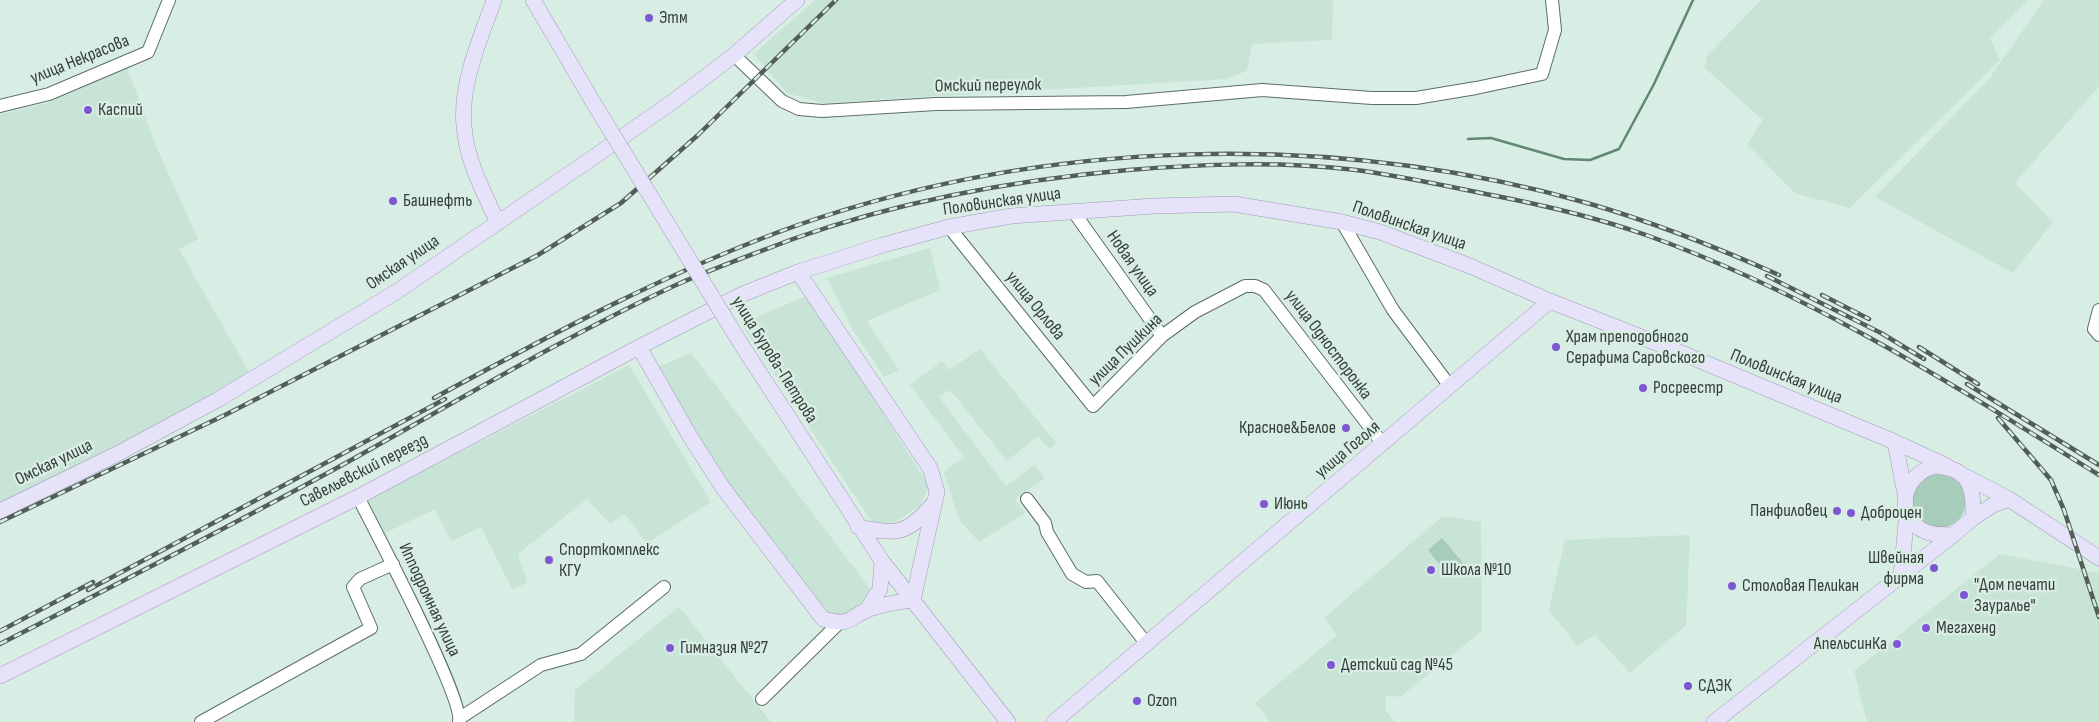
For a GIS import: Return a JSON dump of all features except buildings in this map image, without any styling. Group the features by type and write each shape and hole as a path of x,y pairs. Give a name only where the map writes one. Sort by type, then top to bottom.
{"main road":[{"path":"494,0 474,57 465,92 463,112 469,152 482,190 498,223"},
{"name":"улица Бурова-Петрова","path":"533,0 592,102 741,344 858,527 882,561 1008,722"},
{"name":"Омская улица","path":"0,511 119,453 218,399 389,296 599,154 734,55 797,0"},
{"name":"Половинская улица","path":"743,294 798,272 883,245 949,227 1011,216 1154,206 1234,204 1342,222 1398,239 1470,266 1550,301 1684,354 1895,442 1947,466"},
{"path":"639,347 691,438 724,490 823,619 839,623 852,620 866,611 889,603 914,600 937,492 930,468 798,272"},
{"name":"Савельевский переезд","path":"0,676 358,497 639,347 743,294"},
{"name":"улица Гоголя","path":"1054,722 1550,301"},
{"path":"1895,442 1907,512 1900,577"},
{"path":"1905,494 1913,478 1919,472 1934,466 1947,466 2009,499 2099,558"},
{"path":"1967,477 1974,497 1974,518"},
{"path":"1714,722 1974,518 1993,505 2009,499"},
{"path":"858,527 890,533 905,529 919,520 934,502"},
{"path":"1907,512 1918,527 1927,532 1953,535"},
{"path":"866,611 880,589 882,561"}],"street":[{"name":"улица Некрасова","path":"0,106 49,94 148,52 169,0"},
{"name":"Омский переулок","path":"734,55 782,101 799,109 822,111 936,104 1126,102 1262,90 1372,98 1416,98 1542,74 1555,30 1552,0"},
{"name":"Новая улица","path":"1073,211 1162,336"},
{"path":"1342,222 1393,310 1449,385"},
{"name":"улица Орлова","path":"949,227 1093,406"},
{"name":"улица Пушкина","path":"1093,406 1162,336 1195,312 1237,288 1254,286 1264,290"},
{"name":"улица Односторонка","path":"1264,290 1383,444"},
{"path":"2099,310 2094,329 2099,335"},
{"name":"Ипподромная улица","path":"358,497 393,564 446,677 460,720"},
{"path":"1028,499 1045,524 1047,532 1072,574 1086,582 1097,582 1146,644"},
{"path":"201,722 371,628 353,587 360,579 393,564"},
{"path":"460,720 541,665 581,654 664,587"},
{"path":"762,699 839,623"}],"shaded area":[{"path":"815,0 1333,0 1332,40 1252,44 1247,71 1225,79 823,103 787,93 754,54"},
{"path":"1761,0 2028,0 1990,38 2000,60 1850,208 1795,193 1747,144 1763,120 1705,68 1707,56"},
{"path":"2044,0 2099,0 2099,86 2015,183 2053,222 2013,273 1875,197 1989,79"},
{"path":"127,67 156,146 198,239 179,249 249,372 214,400 0,503 0,114 45,104"},
{"path":"930,248 940,290 867,321 899,370 884,377 852,329 827,278"},
{"path":"808,295 929,486 920,506 890,525 872,522 741,324"},
{"path":"980,349 1056,443 1049,449 1038,436 1007,461 950,390 939,397 1006,486 1034,465 1045,478 1015,499 1025,513 979,542 959,520 944,472 964,457 910,385 942,361 949,370"},
{"path":"691,353 871,590 850,615 829,618 727,488 656,368"},
{"path":"629,365 711,502 647,543 625,514 610,524 587,499 518,554 527,583 512,589 481,527 451,541 435,509 385,533 368,500"},
{"path":"1934,474 1944,474 1954,478 1962,486 1966,501 1962,516 1954,524 1944,528 1934,528 1924,524 1916,516 1912,506 1912,496 1916,486 1924,478"},
{"name":"Школа №10","path":"1443,516 1481,522 1482,631 1400,697 1386,695 1386,711 1395,722 1270,722 1255,703 1337,635 1324,618"},
{"path":"1690,535 1686,625 1630,673 1595,635 1577,646 1549,610 1565,540"},
{"path":"1442,538 1463,563 1448,575 1428,550"},
{"path":"2000,554 2099,573 2099,722 1867,722 1854,671"},
{"name":"Гимназия №27","path":"679,607 771,722 574,722 575,690"}],"waterway":[{"path":"1468,139 1491,138 1564,159 1590,160 1619,149 1654,84 1693,0"}],"railway":[{"path":"0,522 225,415 538,255 621,203 698,135 836,0"},
{"path":"434,398 613,304 704,262 798,225 894,196 991,175 1091,161 1191,154 1291,155 1391,164 1490,180 1587,203 1636,218 1708,245 1779,275"},
{"path":"0,644 344,464 592,327 690,279 793,239 916,203 1001,186 1128,170 1242,164 1299,165 1356,170 1407,178 1530,203 1627,229 1706,258 1822,312 1934,374 2099,475"},
{"path":"1767,276 1881,333 1924,359"},
{"path":"1822,295 1869,319"},
{"path":"1919,347 1978,384"},
{"path":"1967,384 2099,465"},
{"path":"88,590 445,399"},
{"path":"1998,418 2051,480 2064,510 2099,617"},
{"path":"0,631 93,582"}],"place":[{"name":"Этм","path":"649,18"},
{"name":"Каспий","path":"88,110"},
{"name":"Башнефть","path":"393,201"},
{"name":"Храм преподобного Серафима Саровского","path":"1556,347"},
{"name":"Росреестр","path":"1643,388"},
{"name":"Красное&Белое","path":"1346,428"},
{"name":"Июнь","path":"1264,504"},
{"name":"Панфиловец","path":"1837,511"},
{"name":"Доброцен","path":"1851,513"},
{"name":"Спорткомплекс КГУ","path":"549,560"},
{"name":"Швейная фирма","path":"1934,568"},
{"name":"Школа №10","path":"1431,570"},
{"name":"Столовая Пеликан","path":"1732,586"},
{"name":"\"Дом печати Зауралье\"","path":"1964,595"},
{"name":"Мегахенд","path":"1926,628"},
{"name":"АпельсинКа","path":"1897,644"},
{"name":"Гимназия №27","path":"670,648"},
{"name":"Детский сад №45","path":"1331,665"},
{"name":"СДЭК","path":"1688,686"},
{"name":"Ozon","path":"1137,701"}]}
